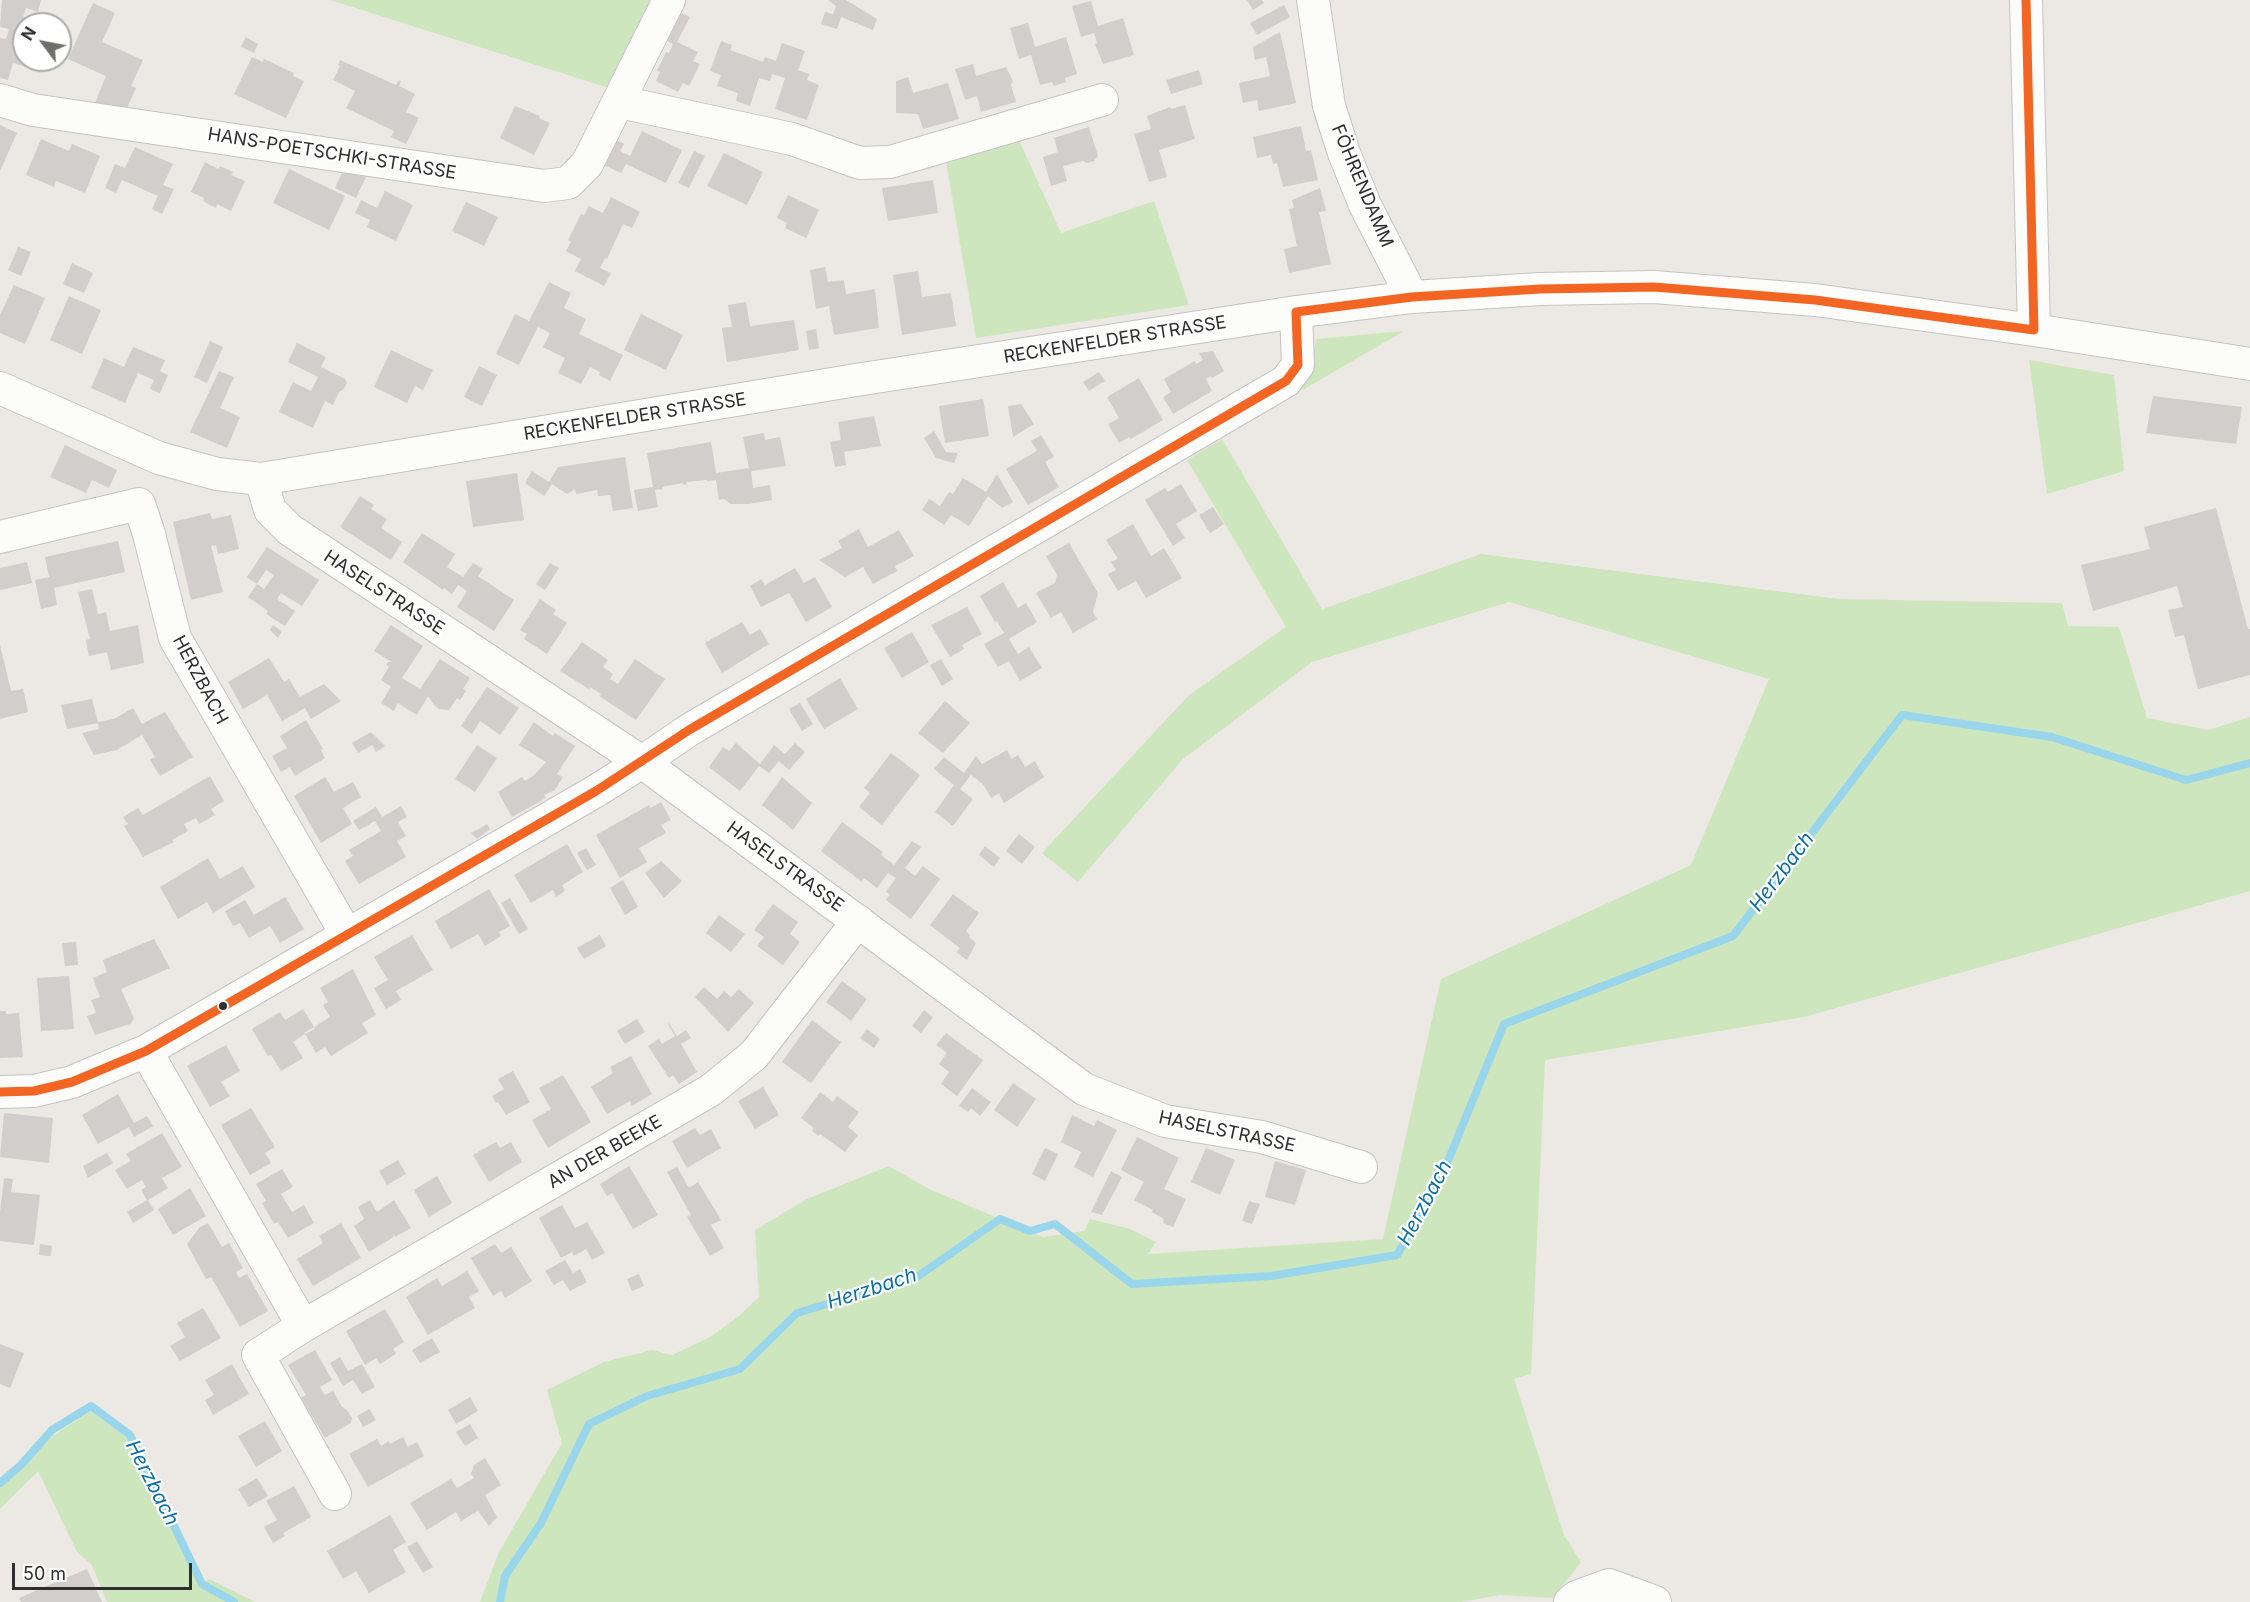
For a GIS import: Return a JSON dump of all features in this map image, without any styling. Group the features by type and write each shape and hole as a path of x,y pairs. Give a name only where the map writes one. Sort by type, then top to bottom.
{"street":[{"name":"HANS-POETSCHKI-STRASSE","path":"0,100 33,110 544,186 568,183 587,164 669,0"},
{"name":"FÖHRENDAMM","path":"1313,0 1329,106 1344,153 1365,205 1412,297"},
{"path":"2026,0 2034,330"},
{"path":"620,102 792,139 860,163 890,162 1102,100"},
{"name":"RECKENFELDER STRASSE","path":"0,388 159,458 217,474 261,479 844,382 1296,312 1412,297 1540,289 1654,287 1815,300 2034,330 2250,364"},
{"path":"0,1092 34,1091 72,1082 146,1051 642,762 688,730 1286,381 1298,365 1296,312"},
{"name":"HASELSTRASSE","path":"261,479 270,510 290,530 642,762 1084,1089 1165,1122 1262,1137 1360,1167"},
{"name":"HERZBACH","path":"0,537 139,504 149,534 175,638 347,934"},
{"name":"AN DER BEEKE","path":"335,1494 258,1355 303,1326 711,1090 754,1055 858,921"},
{"path":"146,1051 303,1326"},
{"path":"1570,1602 1576,1597 1609,1585 1655,1602"}],"green space":[{"path":"330,0 653,0 609,88"},
{"path":"1019,140 1061,233 1154,201 1189,305 976,338 946,161"},
{"path":"1404,331 1301,391 1312,365 1316,339"},
{"path":"2029,360 2114,375 2124,471 2047,494"},
{"path":"1222,439 1322,609 1481,554 1839,599 2062,603 2068,626 2119,627 2147,718 2208,730 2250,717 2250,891 1804,1017 1545,1060 1531,1374 1514,1379 1564,1535 1581,1562 1553,1598 1500,1595 1461,1602 480,1602 498,1554 562,1443 547,1390 604,1362 652,1350 672,1355 710,1337 739,1316 759,1297 755,1230 807,1199 889,1166 929,1189 1043,1237 1084,1231 1090,1219 1130,1229 1156,1242 1148,1254 1383,1239 1441,979 1691,865 1769,679 1509,602 1312,662 1183,759 1078,882 1042,853 1189,695 1286,627 1187,460"},
{"path":"91,1411 129,1439 201,1586 209,1579 255,1602 107,1602 92,1565 77,1552 38,1471 0,1509 0,1488 54,1435"}],"building":[{"path":"2,0 41,0 38,12 26,8 25,12 12,12 12,66 8,80 0,78 0,38 6,39 9,29 0,27"},
{"path":"828,0 846,0 877,19 873,30 841,17 837,29 821,24 825,12 833,14 836,6"},
{"path":"1247,0 1262,0 1264,3 1253,10"},
{"path":"1091,1 1098,26 1123,18 1134,55 1103,64 1095,44 1097,43 1094,33 1081,37 1072,6"},
{"path":"93,3 115,13 102,42 143,60 131,86 136,88 127,108 95,103 106,76 72,61 72,50"},
{"path":"1284,5 1290,17 1257,35 1250,23"},
{"path":"675,10 690,17 677,42 698,52 693,61 700,64 689,86 683,83 678,92 656,81 660,72 657,71 666,52 669,53 673,44 661,38"},
{"path":"1028,23 1035,47 1066,37 1077,74 1065,78 1066,82 1054,86 1052,82 1040,85 1031,55 1019,59 1010,28"},
{"path":"1280,32 1296,103 1259,111 1257,100 1243,103 1239,83 1270,76 1266,57 1255,60 1253,47"},
{"path":"246,37 258,44 254,53 241,47"},
{"path":"721,41 732,45 730,50 763,62 765,57 776,61 782,43 805,51 798,70 809,74 807,80 819,85 807,120 775,109 785,78 772,74 770,81 759,78 750,106 736,101 738,93 717,86 721,75 710,71"},
{"path":"252,57 263,62 264,59 294,73 293,76 304,81 286,118 234,94"},
{"path":"340,60 396,85 399,80 401,81 399,86 415,94 406,112 419,118 406,144 391,137 394,131 346,108 355,91 333,80 340,66 338,65"},
{"path":"973,64 976,76 1006,67 1013,81 1011,85 1016,102 981,112 977,96 965,100 955,69"},
{"path":"1199,70 1203,84 1171,94 1166,80"},
{"path":"908,77 913,93 948,83 959,119 923,129 918,114 896,113 896,81"},
{"path":"1185,105 1195,139 1159,150 1167,177 1149,182 1134,134 1151,129 1147,116 1170,107 1171,109"},
{"path":"515,106 540,116 539,118 550,123 534,155 500,138"},
{"path":"0,125 17,133 0,171"},
{"path":"1301,126 1306,151 1311,150 1318,180 1283,187 1277,163 1273,164 1271,155 1257,158 1253,137"},
{"path":"1089,127 1098,156 1094,161 1087,163 1083,161 1063,166 1067,181 1051,186 1043,157 1058,152 1054,138"},
{"path":"642,131 682,150 666,183 626,164 621,173 602,164 614,139 624,144 620,151 630,156"},
{"path":"41,139 69,151 72,144 100,156 85,193 56,181 54,187 26,175"},
{"path":"135,147 173,164 163,185 174,189 162,214 152,209 158,196 122,180 116,193 105,188 115,164 125,168"},
{"path":"694,151 705,156 689,188 678,183"},
{"path":"724,153 763,172 747,205 707,186"},
{"path":"205,162 218,169 220,166 233,172 231,175 245,181 231,211 217,204 216,208 203,201 204,198 191,192"},
{"path":"289,169 345,196 329,230 273,203"},
{"path":"343,171 366,177 356,198 335,188"},
{"path":"933,180 938,213 888,221 882,188"},
{"path":"1320,188 1326,211 1319,212 1331,264 1289,273 1284,249 1297,246 1289,209 1294,208 1292,200"},
{"path":"385,191 413,205 396,241 367,227 370,220 355,213 361,200 377,208"},
{"path":"788,195 819,210 806,238 785,228 787,223 777,218"},
{"path":"611,197 640,212 632,228 623,224 607,259 605,258 600,268 611,273 604,286 575,271 581,259 566,251 571,242 568,240 581,214 584,215 589,206 603,213"},
{"path":"466,202 498,217 484,246 452,231"},
{"path":"18,247 31,252 21,276 8,270"},
{"path":"72,263 93,273 84,293 63,284"},
{"path":"825,267 828,282 844,280 846,294 875,289 879,328 834,335 829,306 816,309 810,270"},
{"path":"918,271 922,297 951,293 956,326 902,335 893,275"},
{"path":"549,282 571,293 564,308 586,319 579,334 623,355 610,381 590,367 581,384 558,373 565,358 543,347 550,333 538,327 519,365 496,354 515,314 529,321"},
{"path":"14,285 45,298 25,344 0,333 0,315"},
{"path":"69,296 101,310 82,354 50,340"},
{"path":"746,302 750,326 794,320 799,350 727,362 722,328 732,327 728,305"},
{"path":"641,314 683,335 666,370 624,350"},
{"path":"816,329 819,348 809,350 806,331"},
{"path":"210,341 223,347 207,383 194,377"},
{"path":"297,343 326,357 321,367 345,379 347,383 339,392 333,405 325,401 313,428 279,412 293,382 311,391 318,377 288,362"},
{"path":"133,347 165,360 160,371 168,375 160,393 150,389 154,380 138,373 125,403 91,388 104,358 124,367"},
{"path":"391,350 433,370 423,390 415,386 407,403 374,387"},
{"path":"1213,351 1224,371 1206,379 1212,391 1173,414 1163,397 1171,392 1164,379 1195,361 1196,364 1203,360 1199,353"},
{"path":"479,366 497,375 482,406 464,397"},
{"path":"219,371 234,377 220,408 240,417 227,448 190,432"},
{"path":"1099,372 1105,381 1089,391 1083,382"},
{"path":"1139,378 1163,420 1131,439 1129,437 1119,443 1108,424 1119,418 1107,397"},
{"path":"2153,396 2242,407 2236,444 2146,433"},
{"path":"983,399 989,436 945,443 939,406"},
{"path":"1021,404 1034,424 1013,437 1008,406"},
{"path":"874,416 881,446 844,452 846,465 835,467 830,442 841,440 838,422"},
{"path":"934,431 946,452 958,453 954,463 936,458 924,438"},
{"path":"764,433 765,440 780,437 786,466 751,471 753,488 770,485 772,500 731,504 724,499 719,500 716,480 707,480 686,482 687,484 655,490 658,507 638,511 634,490 653,487 647,453 711,442 716,473 749,468 743,437"},
{"path":"1041,435 1054,457 1045,462 1059,487 1028,505 1006,469 1037,451 1031,441"},
{"path":"65,445 117,470 109,488 92,480 86,493 50,477"},
{"path":"625,457 633,508 613,511 610,495 598,496 597,490 576,494 575,489 567,494 552,484 544,496 525,483 532,471 549,482 558,467"},
{"path":"517,473 524,520 473,527 466,481"},
{"path":"997,474 1013,502 1002,508 988,496 969,526 951,515 944,525 922,510 929,499 940,506 949,492 953,494 963,478 986,492"},
{"path":"1181,484 1197,511 1176,524 1185,538 1173,546 1145,500 1165,488 1168,492"},
{"path":"360,496 374,505 371,509 387,519 381,528 402,542 391,560 340,527"},
{"path":"1213,507 1224,524 1210,533 1199,515"},
{"path":"2216,508 2248,629 2250,629 2250,675 2198,689 2184,635 2175,637 2168,610 2183,607 2177,586 2093,611 2081,565 2150,549 2144,527"},
{"path":"210,513 212,519 231,515 239,549 218,554 216,545 211,546 223,592 191,600 173,522"},
{"path":"1133,524 1151,556 1164,548 1182,578 1146,598 1136,581 1118,591 1108,574 1116,570 1111,562 1118,559 1106,540"},
{"path":"859,529 868,547 899,530 914,556 895,566 897,571 873,584 863,567 845,577 819,560 842,548 838,541"},
{"path":"422,533 455,554 447,567 463,577 473,563 483,569 478,576 514,600 494,631 457,607 467,591 458,585 452,594 444,588 443,590 403,562"},
{"path":"118,541 125,572 54,588 57,605 41,609 35,580 49,577 45,557"},
{"path":"1069,543 1098,593 1093,612 1097,619 1073,633 1061,612 1051,618 1036,593 1055,583 1057,575 1046,556"},
{"path":"267,547 319,580 302,606 281,593 277,599 295,611 285,626 266,614 268,611 248,597 257,584 247,577","holes":["266,570 274,575 264,589 257,584"]},
{"path":"27,562 32,583 0,590 0,568"},
{"path":"550,563 559,568 545,590 536,584"},
{"path":"795,568 804,583 815,577 832,607 806,622 789,593 761,607 750,586 761,579 765,585"},
{"path":"1003,582 1018,608 1026,603 1037,622 1009,639 1018,654 1029,647 1042,668 1020,681 1009,661 998,667 984,644 1004,633 980,596"},
{"path":"92,589 98,614 106,612 110,631 138,625 144,663 111,670 107,652 89,656 86,640 90,639 78,592"},
{"path":"540,599 556,610 553,614 567,623 547,654 524,639 527,634 520,630"},
{"path":"967,607 982,634 962,645 964,649 950,657 931,625"},
{"path":"742,622 750,635 760,629 769,644 722,673 705,643"},
{"path":"273,625 282,631 278,638 270,630"},
{"path":"391,625 423,646 402,678 420,689 440,659 470,678 463,689 466,691 460,700 457,698 449,710 439,709 428,696 417,715 398,703 394,711 381,703 391,687 381,680 389,667 386,665 392,662 374,651"},
{"path":"912,632 929,662 902,678 884,648"},
{"path":"582,642 608,660 603,667 613,674 610,679 618,684 635,659 665,679 636,720 599,696 601,694 560,671"},
{"path":"0,645 11,691 23,689 28,712 0,719"},
{"path":"269,658 284,682 289,679 300,697 324,684 341,701 311,719 305,708 282,721 267,695 243,709 228,682"},
{"path":"941,659 953,679 942,686 930,665"},
{"path":"840,678 858,709 824,729 806,699"},
{"path":"487,687 519,708 500,735 480,721 472,734 461,726"},
{"path":"92,699 98,722 114,719 133,708 142,724 165,712 193,757 160,776 150,760 155,757 142,735 117,750 94,755 82,733 99,729 98,723 67,729 61,705"},
{"path":"945,701 970,723 943,753 918,733"},
{"path":"800,703 813,724 802,731 789,709"},
{"path":"306,720 323,749 321,750 325,758 295,776 290,767 281,772 272,756 287,748 280,736"},
{"path":"534,722 553,736 555,733 575,746 557,774 563,777 555,790 544,795 546,798 512,817 498,792 522,777 525,781 533,776 546,762 519,745"},
{"path":"371,732 385,746 376,752 372,745 358,753 352,743"},
{"path":"736,743 760,764 774,745 785,754 795,743 805,752 789,770 779,761 769,773 759,766 740,791 709,767 723,747 729,751"},
{"path":"477,745 497,758 475,792 455,779"},
{"path":"1007,750 1012,759 1018,755 1025,767 1035,761 1044,777 1004,803 999,793 991,798 983,784 971,775 960,789 973,799 953,826 935,812 954,785 934,769 944,757 964,773 976,756 982,764"},
{"path":"891,753 920,775 882,825 859,807 870,793 864,788"},
{"path":"210,776 224,801 211,809 215,815 199,824 196,818 184,824 188,831 172,840 174,842 143,857 124,826 128,824 123,817 138,808 143,815"},
{"path":"325,777 334,792 353,782 361,797 343,808 352,824 321,843 294,796"},
{"path":"782,777 812,803 793,830 762,805"},
{"path":"661,802 671,820 661,825 666,833 639,848 647,862 620,878 596,835 649,805 651,808"},
{"path":"401,806 407,817 398,822 406,836 397,841 406,857 359,884 345,861 353,856 349,850 381,831 375,821 359,830 353,821 376,807 382,817"},
{"path":"842,822 883,852 881,855 894,865 912,841 921,847 905,868 915,876 923,866 940,879 911,919 886,900 890,895 886,892 896,878 888,873 877,888 864,878 861,881 821,851"},
{"path":"487,824 490,829 477,839 471,833"},
{"path":"1019,834 1035,847 1022,864 1006,851"},
{"path":"567,844 583,872 562,885 565,891 556,897 553,890 531,903 514,875"},
{"path":"985,846 1000,858 994,867 979,855"},
{"path":"586,848 596,865 587,870 577,853"},
{"path":"208,858 220,879 243,866 255,887 213,913 207,902 178,919 160,887"},
{"path":"661,861 682,881 664,898 645,873"},
{"path":"623,880 638,907 625,915 610,888"},
{"path":"489,889 510,926 499,932 501,936 485,946 478,934 451,949 435,921"},
{"path":"953,894 979,913 966,931 976,943 967,960 956,952 960,948 930,925"},
{"path":"285,897 304,929 280,943 270,926 249,938 240,923 233,926 225,911 245,900 254,915"},
{"path":"510,898 528,929 519,934 501,903"},
{"path":"773,904 798,922 790,934 800,942 783,965 757,946 764,937 754,930"},
{"path":"719,915 745,934 731,952 706,933"},
{"path":"412,935 433,970 396,991 401,1000 386,1009 374,988 388,980 374,957"},
{"path":"600,935 606,946 584,959 577,948"},
{"path":"154,939 170,968 121,989 134,1019 130,1024 95,1035 87,1016 96,1013 91,1000 100,997 93,978 107,972 103,960"},
{"path":"76,942 78,965 65,966 62,943"},
{"path":"353,969 376,1015 362,1023 368,1033 331,1056 325,1047 316,1053 305,1034 330,1017 323,1005 328,1002 320,988"},
{"path":"69,976 74,1029 41,1031 37,978"},
{"path":"842,981 867,999 851,1021 826,1002"},
{"path":"704,987 717,999 724,991 731,997 739,989 754,1003 728,1032 695,997"},
{"path":"303,1009 314,1027 293,1042 303,1058 281,1071 271,1055 268,1056 252,1029 280,1012 285,1020"},
{"path":"924,1010 933,1017 921,1033 912,1026"},
{"path":"0,1011 6,1011 6,1014 19,1013 23,1057 0,1058"},
{"path":"637,1019 645,1032 625,1044 617,1031"},
{"path":"812,1020 841,1042 811,1083 782,1062"},
{"path":"669,1023 677,1036 686,1030 691,1038 681,1044 697,1072 679,1084 673,1075 669,1078 648,1046 659,1039 662,1044 675,1036"},
{"path":"867,1029 880,1039 874,1048 860,1038"},
{"path":"946,1033 983,1060 957,1096 941,1084 949,1072 939,1064 947,1053 936,1045"},
{"path":"226,1045 240,1071 221,1082 230,1096 210,1107 187,1066"},
{"path":"631,1056 652,1094 632,1106 630,1101 607,1114 591,1087 613,1073 610,1067"},
{"path":"513,1071 530,1102 506,1115 492,1096 504,1089 498,1079"},
{"path":"563,1075 591,1122 548,1148 532,1120 551,1109 539,1088"},
{"path":"1013,1083 1036,1099 1017,1127 994,1110"},
{"path":"763,1087 779,1115 755,1129 738,1101"},
{"path":"972,1088 991,1102 980,1116 971,1108 968,1112 959,1106"},
{"path":"820,1092 833,1102 837,1096 859,1112 848,1127 858,1135 845,1152 812,1131 814,1128 801,1118"},
{"path":"118,1094 134,1123 147,1116 153,1126 134,1137 129,1127 98,1144 82,1115"},
{"path":"251,1108 275,1147 265,1153 271,1163 250,1175 221,1125"},
{"path":"4,1113 53,1118 49,1163 0,1157"},
{"path":"1072,1115 1094,1126 1097,1120 1117,1130 1093,1177 1074,1167 1081,1152 1061,1142"},
{"path":"695,1128 700,1135 711,1129 721,1148 687,1168 672,1141"},
{"path":"162,1133 182,1167 162,1178 168,1188 148,1200 154,1210 133,1223 127,1212 147,1200 141,1190 146,1187 142,1180 127,1189 115,1170 131,1161 126,1154"},
{"path":"1137,1137 1179,1158 1164,1189 1186,1199 1173,1227 1163,1223 1164,1219 1152,1212 1153,1210 1134,1200 1144,1182 1121,1170"},
{"path":"496,1142 500,1148 511,1142 522,1162 489,1182 473,1155"},
{"path":"1045,1148 1058,1154 1045,1181 1032,1174"},
{"path":"1206,1148 1235,1160 1220,1195 1191,1182"},
{"path":"107,1153 113,1163 88,1178 83,1166"},
{"path":"398,1160 406,1174 387,1185 379,1171"},
{"path":"1275,1161 1306,1170 1295,1205 1265,1197"},
{"path":"629,1166 658,1215 633,1229 612,1193 607,1196 600,1184"},
{"path":"677,1167 689,1188 698,1182 721,1220 711,1225 724,1248 710,1256 687,1217 691,1215 667,1172"},
{"path":"282,1169 293,1187 281,1194 292,1212 304,1205 314,1223 288,1238 278,1222 274,1224 262,1203 266,1201 256,1184"},
{"path":"1111,1171 1122,1177 1102,1215 1091,1212"},
{"path":"437,1176 452,1203 429,1217 414,1190"},
{"path":"4,1178 13,1179 11,1192 40,1195 34,1245 0,1241 0,1212"},
{"path":"190,1188 206,1216 173,1235 158,1209"},
{"path":"370,1200 377,1212 394,1200 411,1228 395,1237 394,1235 369,1252 354,1226 364,1219 358,1207"},
{"path":"1249,1201 1260,1204 1252,1224 1242,1221"},
{"path":"562,1205 575,1228 587,1222 605,1253 592,1260 586,1249 574,1256 572,1252 561,1258 539,1218"},
{"path":"208,1223 222,1247 229,1243 243,1268 236,1272 239,1278 247,1274 268,1311 240,1327 211,1277 206,1279 187,1244 200,1227"},
{"path":"341,1223 361,1258 313,1286 297,1259 323,1243 319,1236"},
{"path":"40,1244 52,1246 51,1256 39,1255"},
{"path":"495,1244 501,1253 511,1247 532,1281 505,1298 501,1291 493,1296 471,1258"},
{"path":"565,1260 573,1273 580,1269 587,1282 570,1291 563,1280 554,1285 545,1271"},
{"path":"467,1271 479,1291 469,1297 475,1308 428,1335 406,1297 437,1278 442,1286"},
{"path":"639,1274 644,1286 632,1291 627,1279"},
{"path":"203,1308 221,1338 180,1361 170,1346 185,1337 177,1323"},
{"path":"385,1309 404,1342 393,1349 396,1354 380,1364 376,1358 365,1365 346,1331"},
{"path":"432,1338 440,1352 420,1363 412,1350"},
{"path":"0,1344 24,1353 10,1388 0,1384"},
{"path":"315,1350 332,1380 320,1387 325,1395 333,1391 342,1407 352,1418 351,1423 325,1438 301,1398 306,1395 288,1365"},
{"path":"340,1357 348,1371 362,1364 375,1387 362,1394 353,1380 343,1386 330,1363"},
{"path":"232,1364 249,1394 213,1415 205,1400 214,1395 205,1380"},
{"path":"470,1397 478,1411 456,1424 448,1410"},
{"path":"369,1409 376,1420 363,1427 357,1416"},
{"path":"265,1421 282,1451 256,1467 238,1436"},
{"path":"470,1424 478,1438 465,1446 456,1432"},
{"path":"403,1437 408,1447 417,1442 424,1456 368,1487 349,1454 377,1439 381,1446"},
{"path":"485,1458 501,1485 485,1495 497,1517 489,1526 478,1511 461,1521 456,1512 427,1530 410,1503 451,1479 457,1488 474,1478 471,1474 474,1465"},
{"path":"257,1478 268,1496 249,1507 238,1489"},
{"path":"294,1486 311,1517 283,1533 285,1536 273,1543 264,1527 277,1520 266,1501"},
{"path":"390,1515 406,1542 393,1550 406,1572 369,1593 356,1571 343,1579 327,1551"},
{"path":"417,1541 433,1567 423,1573 407,1547"},
{"path":"87,1569 102,1602 21,1602 19,1598"}],"waterway":[{"name":"Herzbach","path":"500,1602 505,1576 541,1523 589,1424 647,1396 740,1369 797,1313 917,1277 1000,1219 1030,1231 1055,1224 1132,1284 1271,1276 1397,1255 1441,1178 1504,1024 1733,936 1902,715 2052,737 2186,780 2250,763"},
{"name":"Herzbach","path":"0,1483 21,1465 52,1430 91,1406 130,1435 202,1584 234,1602"}],"transit line":[{"path":"2026,0 2034,330"},
{"path":"1296,312 1412,297 1540,289 1654,287 1815,300 2034,330"},
{"path":"0,1092 34,1091 72,1082 146,1051 596,791 689,730 1286,381 1298,365 1296,312"}]}
